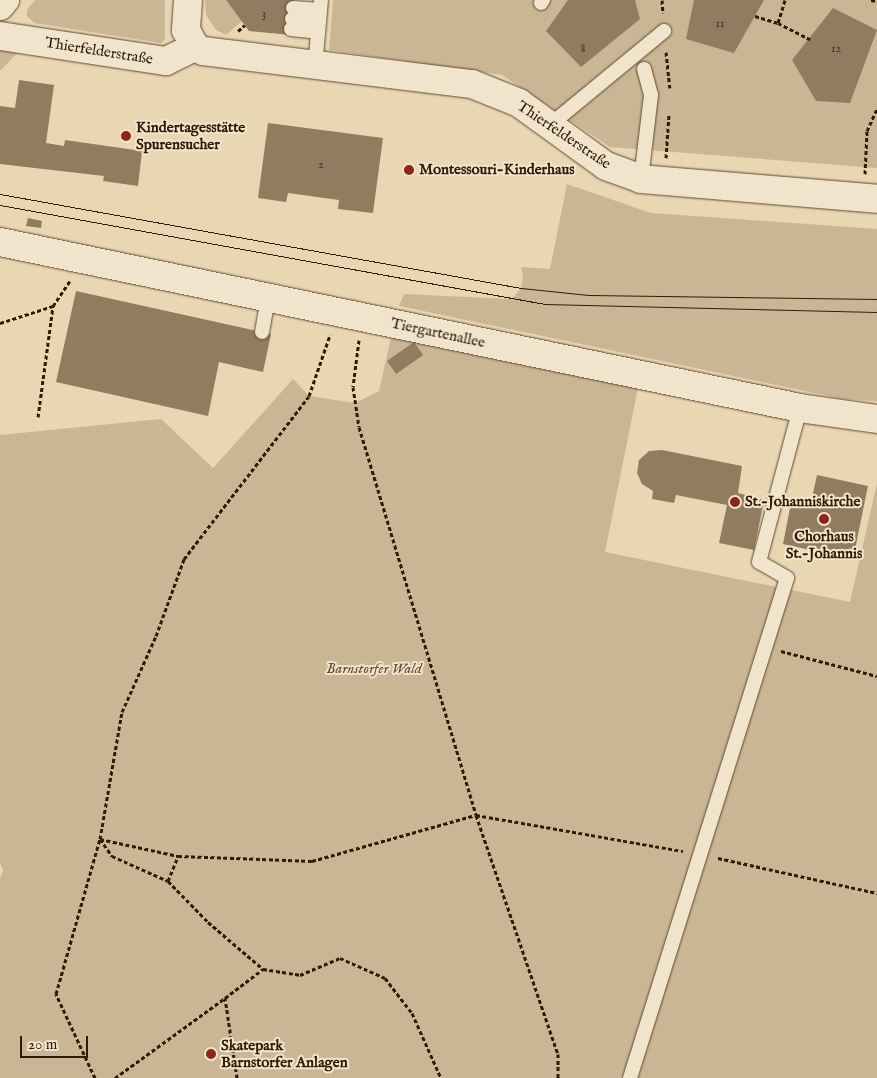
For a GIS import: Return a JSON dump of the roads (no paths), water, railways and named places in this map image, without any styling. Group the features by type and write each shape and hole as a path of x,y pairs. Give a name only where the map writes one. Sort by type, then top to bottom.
{"street":[{"path":"0,6 5,0"},
{"path":"188,0 186,30 195,47"},
{"name":"Thierfelderstraße","path":"0,36 166,61 195,47 218,54 315,67 472,84 519,103 606,166 641,179 871,199"},
{"name":"Tiergartenallee","path":"0,242 83,261 800,408 877,419"}],"lane":[{"path":"319,16 292,19 319,16"},
{"path":"315,67 319,16"},
{"path":"550,125 664,30"},
{"path":"641,179 651,95 644,69"},
{"path":"262,332 268,298"},
{"path":"630,1078 702,854 787,578 759,562 800,408"}],"tram line":[{"path":"0,194 521,288 589,295 877,299"},
{"path":"0,205 545,304 877,312"}],"place":[{"name":"Kindertagesstätte Spurensucher","path":"126,136"},
{"name":"Montessouri-Kinderhaus","path":"409,170"},
{"name":"St.-Johanniskirche","path":"735,502"},
{"name":"Chorhaus St.-Johannis","path":"824,519"},
{"name":"Skatepark Barnstorfer Anlagen","path":"211,1054"}],"park label":[{"name":"Barnstorfer Wald","path":"374,669"}]}
